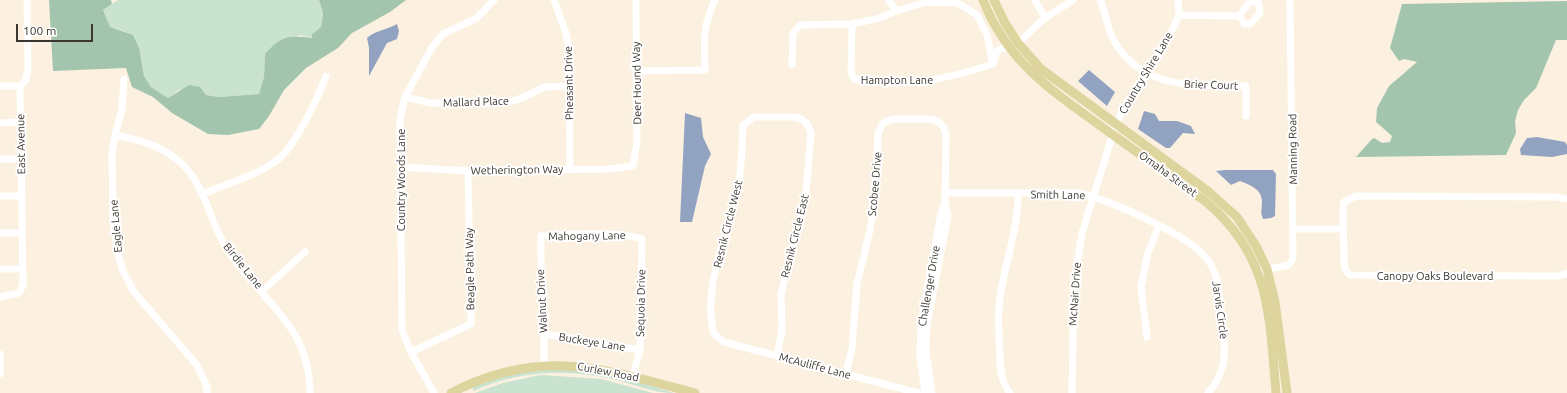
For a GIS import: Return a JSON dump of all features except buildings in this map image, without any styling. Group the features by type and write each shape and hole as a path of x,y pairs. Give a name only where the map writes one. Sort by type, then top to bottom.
{"main road":[{"name":"Omaha Street","path":"983,0 990,18 1007,46 1037,78 1218,212 1240,236 1248,248 1258,271 1265,296 1272,346 1276,393"},
{"name":"Omaha Street","path":"994,0 1005,23 1018,43 1041,69 1225,204 1244,227 1267,269 1275,302 1287,393"},
{"path":"1272,346 1281,393"},
{"name":"Curlew Road","path":"451,393 467,385 504,372 544,366 589,367 633,376 695,393"}],"street":[{"name":"East Avenue","path":"0,297 19,293 23,285 20,86 26,80 28,69 27,0"},
{"name":"Country Woods Lane","path":"434,393 410,352 402,330 400,119 405,97 429,52 440,37 477,18 494,0"},
{"name":"Pheasant Drive","path":"554,0 566,33 569,49 570,169"},
{"name":"Deer Hound Way","path":"633,166 637,142 636,0"},
{"path":"636,71 705,70 706,22 715,0"},
{"path":"889,0 896,11"},
{"path":"1035,0 1045,18"},
{"path":"1018,43 1045,18 1073,0"},
{"path":"1100,0 1107,17 1110,34 1121,52 1147,74"},
{"path":"1178,0 1180,15 1240,16"},
{"name":"Manning Road","path":"1258,271 1289,265 1293,258 1294,229 1290,0"},
{"path":"792,64 793,33 800,25 852,24 880,18 896,11 927,2 958,3 976,16 987,35 993,64"},
{"name":"Country Shire Lane","path":"1116,124 1125,106 1164,48 1180,15"},
{"name":"Hampton Lane","path":"852,24 851,72 854,79 866,82 926,82 970,72 993,64"},
{"path":"993,64 997,51 1007,46"},
{"name":"Brier Court","path":"1147,74 1173,83 1184,85 1246,86 1246,116"},
{"path":"203,194 247,176 281,156 298,132 321,89 326,76"},
{"name":"Eagle Lane","path":"124,79 122,110 112,153 113,221 116,244 123,271 142,303 197,365 207,387 207,393"},
{"path":"0,86 20,86"},
{"name":"Mallard Place","path":"405,97 431,103 500,103 517,100 545,87 569,86"},
{"name":"Resnik Circle West","path":"714,334 711,324 711,302 716,268 738,186 743,125 754,117 777,117"},
{"name":"Resnik Circle East","path":"777,117 796,117 803,120 808,124 811,133 806,193 781,294 782,330 777,356"},
{"name":"Scobee Drive","path":"846,374 852,348 857,284 870,230 875,200 878,168 878,133 883,123 892,118 908,118 932,119 940,123 944,128 946,135 946,193"},
{"path":"0,123 20,122"},
{"name":"Smith Lane","path":"946,193 1080,193 1094,197 1116,124"},
{"name":"Birdie Lane","path":"115,135 157,146 170,154 191,173 203,194 224,244 292,327 304,353 308,367 310,393"},
{"path":"0,159 21,159"},
{"name":"Wetherington Way","path":"401,167 468,171 610,169 633,166"},
{"name":"Beagle Path Way","path":"410,352 471,324 468,171"},
{"name":"Challenger Drive","path":"925,393 923,355 925,318 940,241 948,216 946,193"},
{"path":"1010,393 1005,386 1001,374 998,313 1003,282 1017,221 1018,194"},
{"path":"0,196 22,196"},
{"name":"Canopy Oaks Boulevard","path":"1567,199 1556,197 1356,196 1344,202 1344,263 1346,271 1350,275 1557,276 1567,274"},
{"name":"Jarvis Circle","path":"1094,197 1159,226 1189,242 1208,260 1213,270 1218,289 1225,357 1218,379 1208,393"},
{"name":"McNair Drive","path":"1072,393 1074,282 1079,246 1094,197"},
{"path":"1147,337 1142,287 1148,253 1159,226"},
{"path":"1294,229 1344,229"},
{"path":"0,233 22,233"},
{"name":"Mahogany Lane","path":"541,236 575,234 633,235"},
{"name":"Sequoia Drive","path":"633,235 642,238 640,350 633,376"},
{"name":"Walnut Drive","path":"541,236 541,302 545,334 544,366"},
{"path":"262,290 305,252"},
{"path":"0,270 22,269"},
{"name":"Buckeye Lane","path":"545,334 640,350"},
{"name":"McAuliffe Lane","path":"714,334 724,342 918,393"},
{"path":"0,354 0,374"},
{"name":"Challenger Drive","path":"923,355 932,393"}],"green space":[{"path":"49,0 111,0 112,4 103,10 110,27 133,35 139,48 144,76 151,87 168,98 189,85 200,87 206,95 219,97 259,94 264,77 265,54 276,43 286,38 312,38 312,34 321,27 323,13 319,0 406,0 390,12 352,33 338,48 306,68 284,90 269,116 259,129 228,135 208,134 172,113 153,97 132,87 126,68 53,71"},
{"path":"118,0 319,0 323,13 321,27 312,34 312,38 299,35 265,54 264,77 259,94 219,97 206,95 200,87 179,90 168,98 151,87 144,76 142,65 126,32 110,27 103,10"},
{"path":"1567,1 1567,40 1556,40 1536,88 1524,100 1518,110 1515,121 1516,133 1506,155 1356,157 1374,138 1382,143 1390,142 1392,136 1376,122 1377,108 1389,86 1417,62 1404,59 1399,61 1390,48 1402,4"},
{"path":"557,368 625,378 674,393 652,390 599,376 562,373 526,375 490,384 473,391 473,386 505,375"},
{"path":"540,375 601,379 653,393 475,393 503,383"}],"water":[{"path":"397,24 399,31 397,39 387,43 369,76 369,48 367,38 374,33"},
{"path":"1089,70 1115,92 1107,106 1078,81"},
{"path":"1144,111 1155,114 1159,121 1177,121 1191,126 1195,134 1183,133 1170,148 1166,148 1138,129"},
{"path":"685,113 701,118 703,137 711,154 705,166 692,222 680,222"},
{"path":"1537,137 1565,142 1567,145 1567,154 1552,157 1521,155 1520,149 1527,138"},
{"path":"1273,170 1276,174 1275,216 1263,219 1261,212 1262,202 1258,191 1240,181 1231,185 1216,171"}]}
